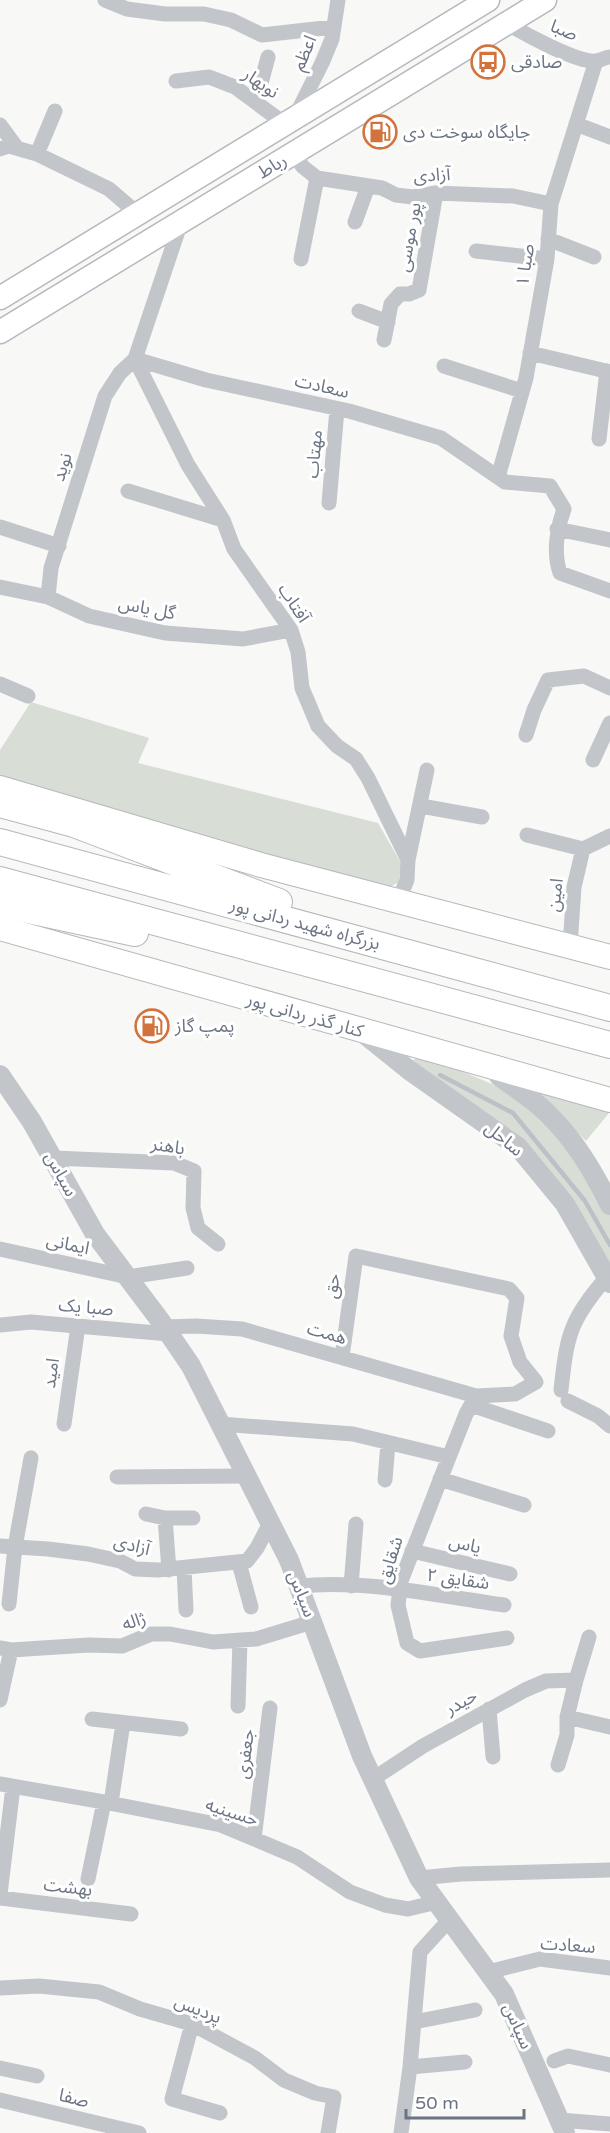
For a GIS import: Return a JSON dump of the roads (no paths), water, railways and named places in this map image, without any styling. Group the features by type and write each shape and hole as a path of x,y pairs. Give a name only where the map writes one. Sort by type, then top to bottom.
{"highway":[{"path":"0,804 74,824 414,954"},
{"name":"بزرگراه شهید ردانی پور","path":"0,842 610,1008"},
{"name":"بزرگراه شهید ردانی پور","path":"0,880 610,1045"},
{"path":"0,904 399,987"}],"main road":[{"name":"رباط","path":"0,298 488,0"},
{"name":"رباط","path":"0,332 545,0"},
{"path":"0,788 261,865 610,957"},
{"name":"کنار گذر ردانی پور","path":"0,928 610,1100"}],"street":[{"path":"105,0 127,9 165,15 204,14 231,20 262,35 333,27"},
{"name":"اعظم","path":"290,121 322,63 332,39 338,0"},
{"name":"صبا","path":"506,23 546,45 572,55 603,59"},
{"path":"256,102 268,57"},
{"name":"صبا ۱","path":"498,477 522,392 530,353 547,259 551,204 576,124 603,59"},
{"name":"نوبهار","path":"176,81 209,77 235,87 290,121"},
{"path":"37,154 55,111"},
{"path":"576,124 610,136"},
{"path":"0,125 17,148"},
{"path":"0,149 9,146 37,154 109,189 138,214"},
{"path":"295,152 302,166 316,177 301,259"},
{"name":"آزادی","path":"316,177 382,188 396,195 413,197 436,193 513,196 551,204"},
{"path":"356,222 368,186"},
{"name":"پور موسی","path":"384,340 391,304 400,294 410,294 419,290 436,193"},
{"path":"135,359 181,222"},
{"path":"548,239 594,256"},
{"path":"476,250 547,259"},
{"path":"358,311 388,322"},
{"path":"530,353 609,372 599,439"},
{"name":"سعادت","path":"135,359 206,380 337,409 441,438 505,482 550,486 564,509 557,529 557,563 560,573 610,591"},
{"name":"آفتاب","path":"135,359 188,465 223,520 234,549 291,630 298,652 302,688 318,726 337,746 356,759 368,778 408,860"},
{"name":"نوید","path":"48,597 51,568 105,396 120,373 135,359"},
{"path":"444,366 522,392"},
{"name":"مهتاب","path":"329,503 337,409"},
{"path":"128,491 223,520"},
{"path":"0,527 59,546"},
{"path":"557,529 610,540"},
{"name":"گل یاس","path":"0,587 48,597 89,616 165,633 243,639 291,630"},
{"path":"526,735 534,710 549,681 584,676 610,688"},
{"path":"0,684 28,696"},
{"path":"594,760 610,723"},
{"path":"398,901 407,880 408,860 427,770"},
{"path":"421,806 482,817"},
{"path":"527,835 584,849 610,836"},
{"name":"امین","path":"570,946 574,887 584,849"},
{"name":"ساحل","path":"360,1031 409,1070 518,1147 565,1204 608,1280"},
{"path":"494,1068 499,1076 546,1112 568,1136 589,1164 610,1205"},
{"name":"سپاس","path":"0,1075 32,1122 95,1234 191,1366 289,1560 362,1756 419,1878 504,1994 562,2126"},
{"name":"باهنر","path":"53,1158 174,1163 194,1171 193,1208 198,1228 218,1244"},
{"name":"ایمانی","path":"0,1249 128,1277"},
{"name":"حق","path":"342,1357 356,1256 509,1289 517,1298 512,1336 520,1362 536,1382 515,1394 474,1401"},
{"path":"128,1277 187,1268"},
{"path":"608,1280 584,1304 572,1327 565,1348 565,1395 610,1426"},
{"name":"صبا یک","path":"0,1325 31,1322 167,1330"},
{"name":"امید","path":"64,1424 78,1326"},
{"name":"همت","path":"167,1330 196,1326 242,1329 342,1357 474,1401 548,1431"},
{"name":"شقایق","path":"474,1401 412,1551 401,1581 398,1605 407,1643 420,1651 507,1638"},
{"path":"220,1425 353,1434 449,1457"},
{"path":"385,1480 388,1443"},
{"path":"9,1604 8,1546 31,1458"},
{"path":"117,1477 245,1476"},
{"path":"440,1479 524,1505"},
{"path":"146,1515 193,1518"},
{"path":"165,1518 186,1610"},
{"path":"251,1607 239,1563 247,1561 257,1548 270,1523"},
{"path":"351,1586 356,1524"},
{"name":"آزادی","path":"8,1546 88,1554 120,1561 135,1569 176,1569 239,1563"},
{"name":"یاس","path":"412,1551 510,1574"},
{"name":"شقایق ۲","path":"299,1586 325,1584 400,1590 504,1605"},
{"name":"ژاله","path":"5,1649 89,1645 122,1646 151,1634 170,1634 213,1642 256,1639 312,1622"},
{"path":"558,1765 567,1734 567,1717 589,1637"},
{"path":"238,1706 240,1640"},
{"path":"0,1700 5,1649"},
{"name":"حیدر","path":"373,1779 423,1746 489,1708 546,1681 576,1680"},
{"name":"جعفری","path":"254,1839 270,1708"},
{"path":"489,1708 493,1757"},
{"path":"567,1717 610,1726"},
{"path":"92,1719 181,1730"},
{"path":"88,1879 123,1723"},
{"path":"0,1896 6,1785"},
{"name":"حسینیه","path":"6,1785 107,1802 221,1826 297,1857 350,1892 385,1905 408,1909 437,1902"},
{"path":"419,1878 461,1874 610,1870"},
{"name":"بهشت","path":"0,1896 131,1914"},
{"path":"401,2133 410,2067 420,1952 449,1920"},
{"name":"سعادت","path":"488,1972 540,1959 610,1968"},
{"name":"پردیس","path":"0,1988 39,1986 99,1992 140,2009 192,2024 255,2058 284,2080 315,2093 334,2097 328,2133"},
{"path":"414,2022 475,2010"},
{"path":"192,2024 172,2099 220,2113"},
{"path":"555,2061 568,2056 610,2065"},
{"path":"410,2067 465,2062"},
{"path":"0,2068 37,2076"},
{"name":"صفا","path":"0,2100 139,2133"},
{"path":"562,2126 610,2124"}],"waterway":[{"path":"440,1075 513,1113 585,1201 610,1245"}],"place":[{"name":"صادقی","path":"488,62"},
{"name":"جایگاه سوخت دی","path":"380,132"},
{"name":"پمپ گاز","path":"152,1026"}]}
